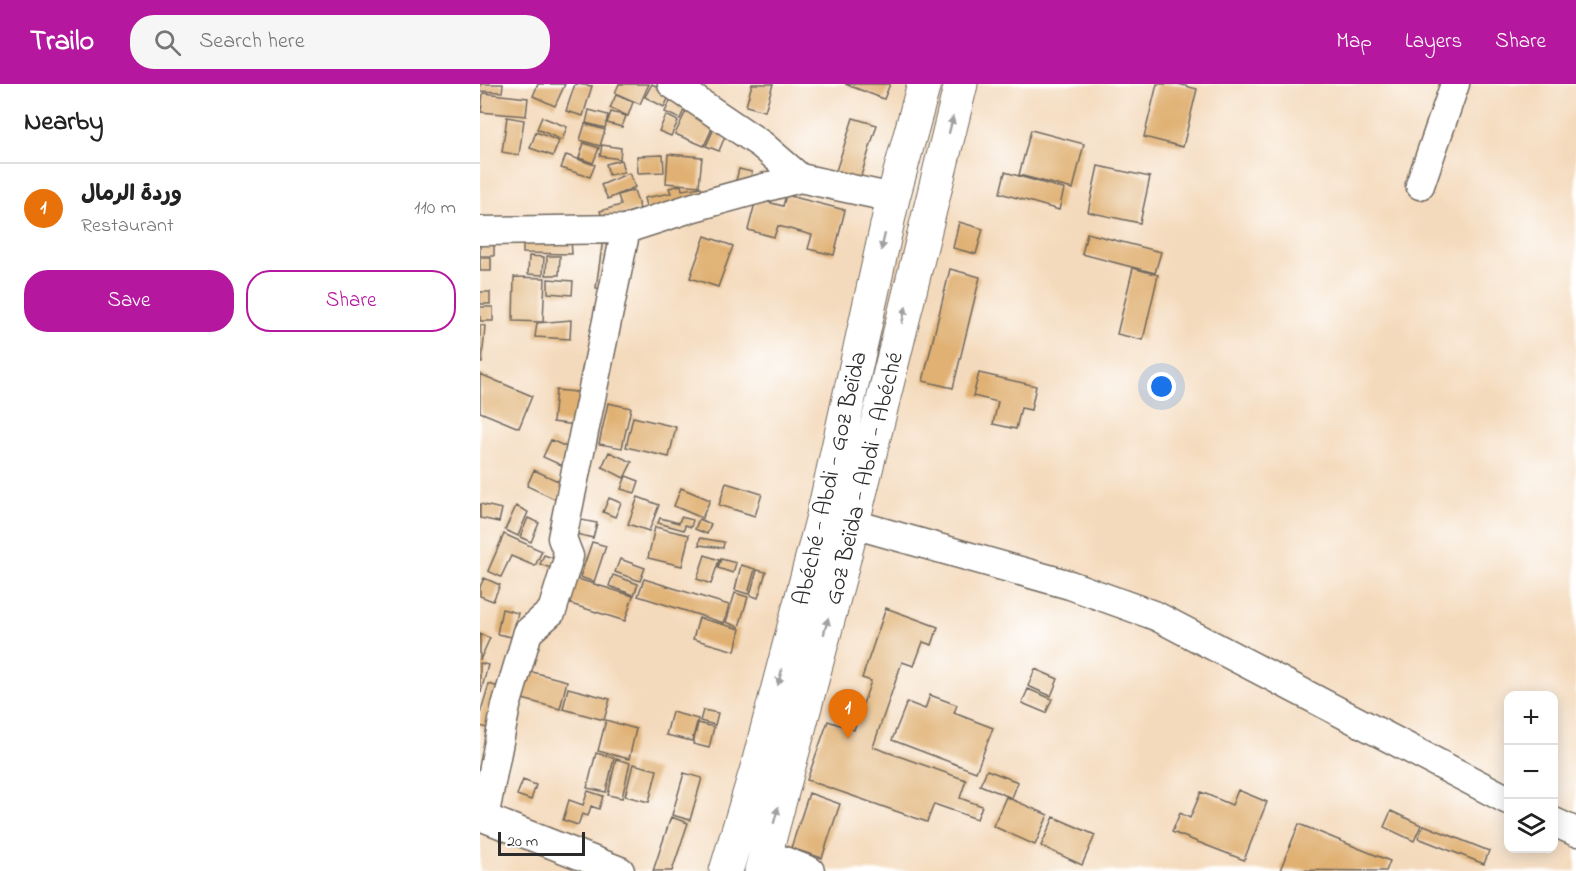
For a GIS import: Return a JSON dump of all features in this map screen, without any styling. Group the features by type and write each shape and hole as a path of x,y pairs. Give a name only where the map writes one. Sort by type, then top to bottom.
{"main road":[{"name":"Abéché - Abdi - Goz Beïda","path":"726,871 838,520 893,198 924,84"},
{"name":"Goz Beïda - Abdi - Abéché","path":"763,863 838,520 961,84"}],"street":[{"path":"672,84 762,145 800,178"},
{"path":"1420,185 1455,84"},
{"path":"480,231 626,229 694,207 800,178 893,198"},
{"path":"620,871 482,817 506,706 528,632 552,611 569,556 562,538 626,229"},
{"path":"838,520 1070,585 1156,616 1507,799"},
{"path":"1558,824 1576,832"},
{"path":"763,863 810,871"}],"building":[{"path":"480,84 503,84 502,92 480,91"},
{"path":"538,84 565,84 555,106 533,96"},
{"path":"575,84 592,86 583,116 566,111"},
{"path":"619,84 649,84 640,104 615,93"},
{"path":"652,84 671,93 664,107 645,97"},
{"path":"752,84 773,84 765,111 746,106"},
{"path":"845,84 890,84 884,99"},
{"path":"1157,84 1178,84 1197,89 1183,147 1144,137"},
{"path":"483,93 528,98 526,116 481,112"},
{"path":"616,95 633,102 628,116 610,108"},
{"path":"672,97 687,103 680,119 665,112"},
{"path":"688,107 716,120 704,146 675,134"},
{"path":"589,110 608,115 605,128 586,123"},
{"path":"611,112 626,116 622,127 607,123"},
{"path":"666,115 678,121 671,136 659,131"},
{"path":"507,117 524,120 519,155 502,152"},
{"path":"542,117 567,127 562,140 537,129"},
{"path":"853,118 877,125 859,182 835,174"},
{"path":"585,124 605,130 600,146 580,140"},
{"path":"716,124 728,129 719,151 706,146"},
{"path":"1031,130 1084,144 1073,189 1019,175"},
{"path":"536,132 559,141 553,156 530,148"},
{"path":"584,143 599,148 593,163 579,158"},
{"path":"602,145 621,148 620,159 600,156"},
{"path":"668,154 702,157 699,186 666,183"},
{"path":"566,155 595,165 590,177 561,168"},
{"path":"663,155 664,172 638,173 637,156"},
{"path":"621,160 624,172 609,175 606,164"},
{"path":"1098,166 1150,177 1140,223 1088,212"},
{"path":"739,169 752,172 747,191 734,188"},
{"path":"1005,172 1064,189 1059,210 1000,193"},
{"path":"629,173 635,187 608,199 601,185"},
{"path":"681,185 682,190 701,187 703,199 647,211 644,198 671,193 669,188"},
{"path":"634,190 640,209 603,220 600,211 621,205 618,195"},
{"path":"786,195 845,210 834,255 808,249 812,235 778,226 774,237 748,230 756,199 783,206"},
{"path":"959,222 983,229 976,254 953,248"},
{"path":"1087,233 1161,252 1155,273 1082,254"},
{"path":"705,236 733,246 718,287 690,278"},
{"path":"494,238 494,256 480,256 480,239"},
{"path":"523,239 571,239 572,254 523,253"},
{"path":"603,239 615,241 607,290 596,288"},
{"path":"529,256 544,257 543,275 528,274"},
{"path":"547,256 560,256 559,275 546,275"},
{"path":"480,258 491,258 491,271 480,271"},
{"path":"1133,268 1158,275 1143,340 1117,334"},
{"path":"950,269 980,277 953,388 923,381"},
{"path":"514,277 545,278 543,322 513,321"},
{"path":"548,279 573,281 572,295 548,293"},
{"path":"480,292 490,292 490,304 480,304"},
{"path":"480,307 493,307 493,321 480,321"},
{"path":"571,320 570,339 535,337 537,323"},
{"path":"480,325 485,326 482,363 480,363"},
{"path":"979,373 1036,386 1031,410 1021,408 1016,429 993,424 998,402 973,396"},
{"path":"480,374 532,396 519,428 480,412"},
{"path":"556,390 586,393 583,426 553,422"},
{"path":"608,403 631,408 622,448 599,444"},
{"path":"633,417 676,427 669,457 626,447"},
{"path":"551,440 571,449 563,466 543,457"},
{"path":"609,452 632,462 624,478 602,467"},
{"path":"534,470 567,485 559,501 527,486"},
{"path":"626,476 639,481 635,493 621,489"},
{"path":"726,483 762,494 755,516 719,505"},
{"path":"681,488 710,500 702,518 674,506"},
{"path":"638,497 659,505 649,531 628,524"},
{"path":"609,498 621,503 615,517 603,512"},
{"path":"480,504 502,509 499,522 480,518"},
{"path":"516,506 528,512 518,536 505,530"},
{"path":"681,517 693,520 691,527 685,525 684,530 658,523 660,518 679,523"},
{"path":"528,518 539,523 531,542 520,537"},
{"path":"571,518 597,523 593,538 568,532"},
{"path":"699,519 711,524 707,534 695,529"},
{"path":"655,527 689,535 682,566 648,558"},
{"path":"504,534 542,551 535,566 511,556 501,577 488,571"},
{"path":"700,538 724,542 723,548 699,545"},
{"path":"592,542 606,546 594,582 580,577"},
{"path":"544,555 561,561 558,571 540,564"},
{"path":"705,555 719,560 711,584 697,579"},
{"path":"620,559 645,568 640,581 615,572"},
{"path":"721,559 736,563 733,573 718,568"},
{"path":"741,565 755,569 748,594 735,590"},
{"path":"757,570 766,572 758,598 750,595"},
{"path":"613,575 638,584 634,595 609,586"},
{"path":"568,576 633,596 625,621 561,601"},
{"path":"484,578 500,585 493,601 480,596 480,587"},
{"path":"644,579 729,605 724,623 638,596"},
{"path":"735,593 748,597 739,627 726,622"},
{"path":"886,608 938,627 932,645 923,642 914,666 902,662 873,747 966,780 960,798 982,806 977,819 934,804 927,822 807,780 828,721 854,730 871,681 862,678"},
{"path":"502,609 518,613 512,637 497,634"},
{"path":"699,618 740,629 735,651 693,639"},
{"path":"480,634 490,638 480,660"},
{"path":"480,663 488,665 481,692 480,692"},
{"path":"521,669 567,681 560,709 515,697"},
{"path":"1035,669 1058,679 1051,696 1028,686"},
{"path":"489,684 502,688 491,729 480,726 480,714"},
{"path":"568,688 610,699 604,720 563,709"},
{"path":"1028,689 1052,699 1046,713 1022,703"},
{"path":"930,695 957,705 954,713 993,728 976,772 892,740 907,702 925,709"},
{"path":"703,710 718,713 715,725 700,721"},
{"path":"672,712 698,719 692,741 666,735"},
{"path":"606,720 636,729 629,759 598,751"},
{"path":"698,723 714,727 709,748 693,744"},
{"path":"596,753 614,758 606,792 587,788"},
{"path":"616,759 630,763 622,798 608,795"},
{"path":"633,764 657,770 649,802 625,796"},
{"path":"987,770 1018,782 1012,798 980,785"},
{"path":"684,773 702,778 690,820 672,815"},
{"path":"523,780 536,785 531,800 517,795"},
{"path":"1238,790 1267,802 1244,860 1172,832 1180,813 1190,818 1201,792 1232,805"},
{"path":"588,791 603,796 599,809 591,806 588,816 582,814 578,825 563,820 569,800 583,805"},
{"path":"809,793 840,804 822,858 791,848"},
{"path":"1006,797 1048,815 1035,845 993,826"},
{"path":"1391,811 1421,825 1414,841 1384,827"},
{"path":"671,817 688,823 672,871 653,871"},
{"path":"1054,817 1095,835 1082,865 1041,846"},
{"path":"1299,824 1390,861 1386,871 1280,870"},
{"path":"1424,825 1489,851 1484,864 1418,838"}],"place":[{"name":"وردة الرمال","path":"848,739"}]}
